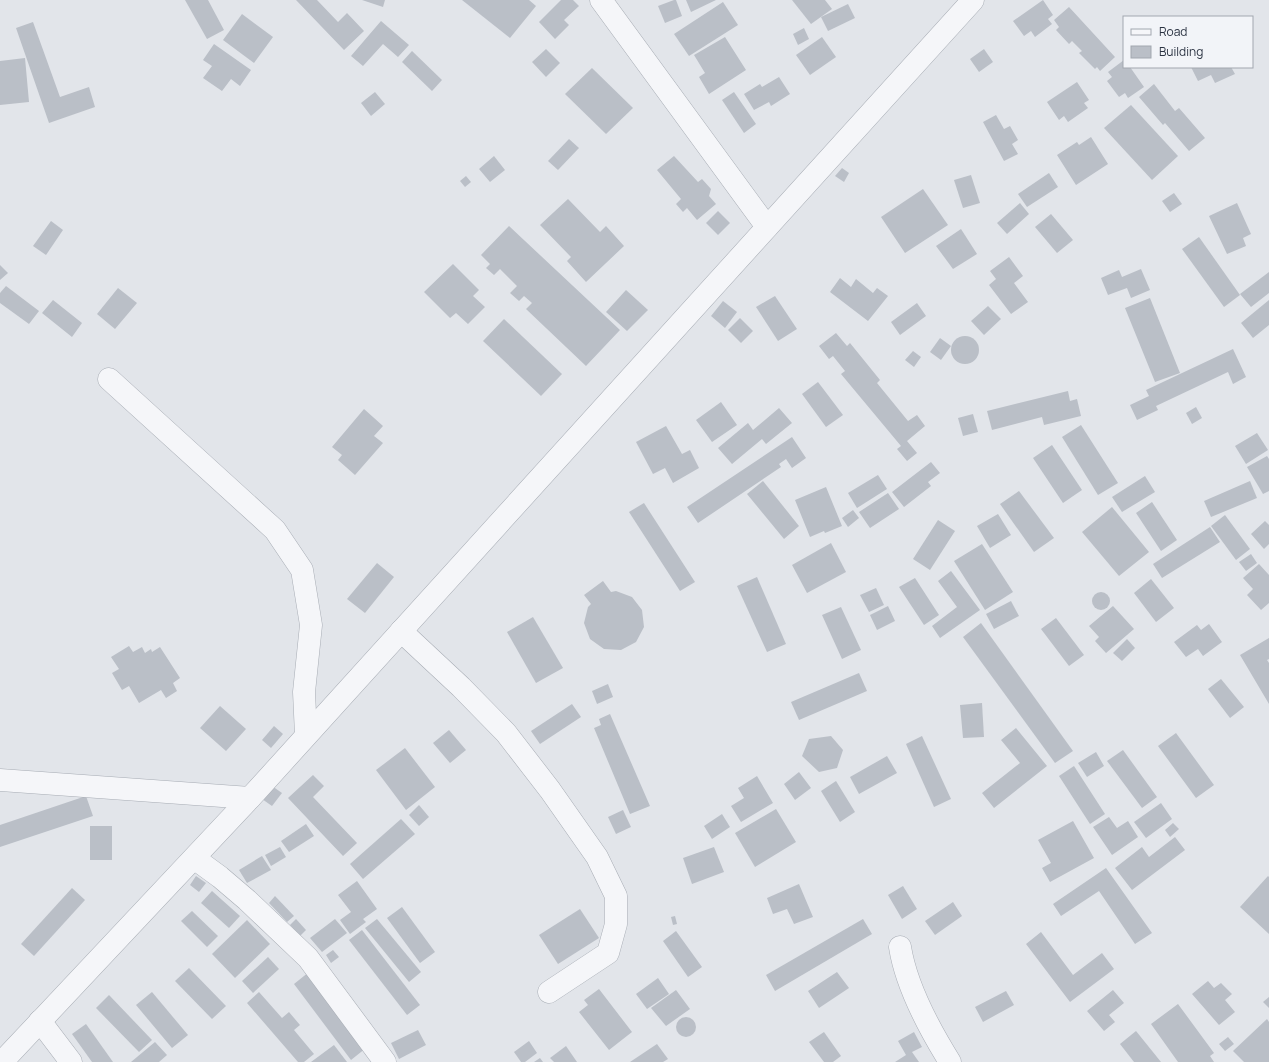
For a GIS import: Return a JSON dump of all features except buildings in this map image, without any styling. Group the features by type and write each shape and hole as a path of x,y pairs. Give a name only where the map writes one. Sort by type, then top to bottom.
{"street":[{"path":"601,0 767,227"},
{"path":"2,1062 250,798 973,0"},
{"path":"109,378 275,530 302,570 311,625 304,692 306,735"},
{"path":"402,630 506,733 550,790 598,857 616,896 616,924 608,953 549,992"},
{"path":"0,780 250,798"},
{"path":"194,858 220,877 247,900 308,958 384,1062"},
{"path":"900,947 903,964 917,1000 950,1062"},
{"path":"40,1021 71,1062"}]}
